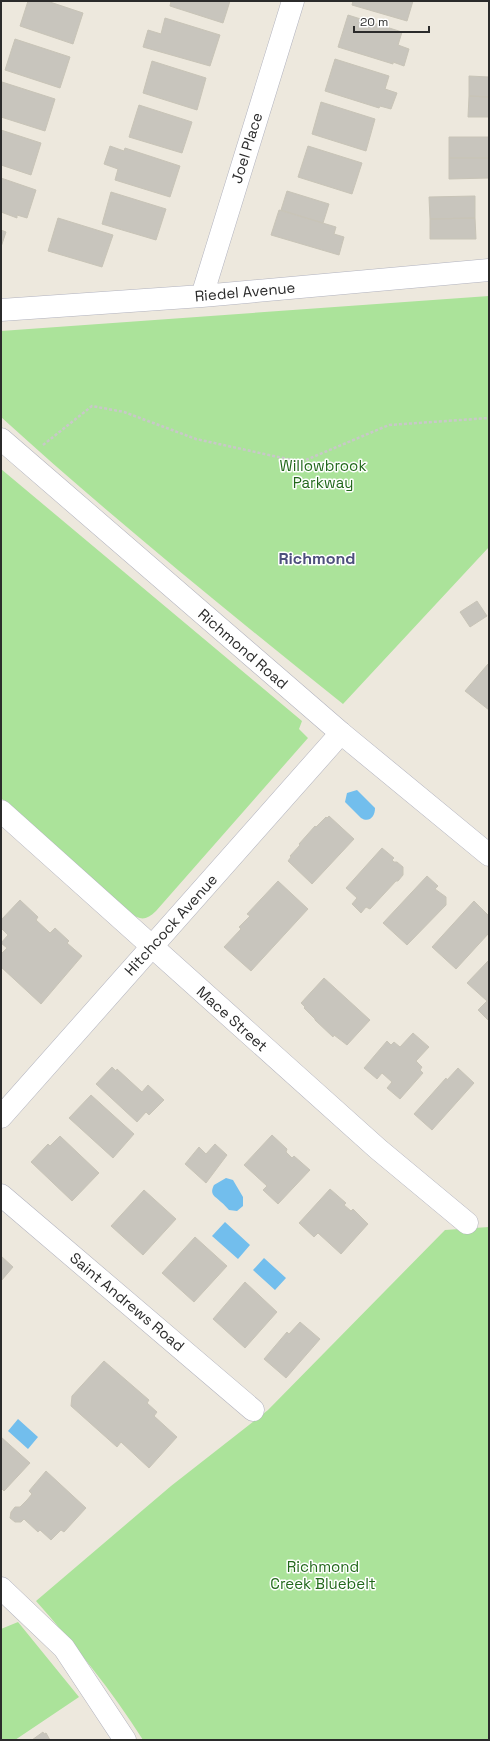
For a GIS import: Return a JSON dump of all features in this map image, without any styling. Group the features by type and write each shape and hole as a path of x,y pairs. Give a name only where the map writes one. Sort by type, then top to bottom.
{"street":[{"name":"Joel Place","path":"202,296 292,1"},
{"name":"Riedel Avenue","path":"1,310 202,296 489,270"},
{"name":"Richmond Road","path":"1,439 341,734 489,854"},
{"name":"Hitchcock Avenue","path":"1,1117 341,734"},
{"name":"Mace Street","path":"1,811 378,1148 467,1223"},
{"name":"Saint Andrews Road","path":"1,1195 253,1410"},
{"path":"1,1588 64,1648 125,1740"}],"path":[{"path":"40,447 92,406 124,412 196,439 301,462 390,424 489,418"}],"green space":[{"name":"Willowbrook Parkway","path":"489,296 489,547 343,704 127,527 1,417 1,331"},
{"path":"1,469 302,721 299,729 308,738 156,911 147,918 134,916 1,798"},
{"name":"Richmond Creek Bluebelt","path":"489,1227 489,1740 143,1740 119,1704 65,1634 36,1601 171,1486 268,1410 445,1230"},
{"path":"18,1622 79,1697 15,1740 1,1740 1,1629"}],"water":[{"path":"357,790 375,808 373,816 367,820 361,818 345,802 347,793"},
{"path":"226,1178 233,1180 243,1197 243,1206 237,1211 229,1210 212,1193 214,1185"},
{"path":"225,1222 250,1245 238,1259 212,1236"},
{"path":"264,1258 286,1278 275,1290 253,1270"},
{"path":"18,1419 38,1437 28,1449 8,1431"}],"building":[{"path":"28,1 47,1 83,13 73,44 20,26"},
{"path":"171,1 230,1 223,23 170,6"},
{"path":"353,1 413,1 407,21 352,5"},
{"path":"348,15 402,32 398,45 409,49 404,66 338,47"},
{"path":"165,18 220,35 210,66 143,47 148,30 161,34"},
{"path":"15,39 70,57 60,88 5,70"},
{"path":"335,59 389,76 385,89 397,93 391,109 380,106 379,108 325,91"},
{"path":"152,61 206,78 197,110 143,93"},
{"path":"469,76 489,77 489,97 469,96"},
{"path":"2,82 55,99 45,131 1,117"},
{"path":"469,96 489,97 489,117 468,117"},
{"path":"321,102 375,119 366,151 312,134"},
{"path":"139,105 192,122 182,153 129,137"},
{"path":"1,130 41,143 31,175 1,165"},
{"path":"449,137 489,137 489,158 449,158"},
{"path":"110,146 124,151 125,148 180,166 170,197 115,180 118,169 104,164"},
{"path":"308,146 362,163 352,194 298,177"},
{"path":"449,158 489,158 489,178 449,179"},
{"path":"1,178 36,190 27,218 17,215 17,218 1,212"},
{"path":"287,191 329,204 323,223 281,210"},
{"path":"111,192 166,209 156,240 102,224"},
{"path":"475,196 475,218 430,219 429,197"},
{"path":"279,210 336,227 334,234 344,237 339,255 271,235"},
{"path":"58,218 113,235 102,267 48,251"},
{"path":"475,218 476,239 430,239 430,219"},
{"path":"1,230 6,232 1,247"},
{"path":"477,601 487,616 470,627 460,612"},
{"path":"488,664 489,665 489,710 465,691"},
{"path":"329,816 354,839 312,884 288,861 291,857 290,856 300,845 299,844 315,826 316,827"},
{"path":"382,848 394,858 392,860 394,862 397,862 403,867 403,875 370,909 366,907 361,913 352,904 357,898 346,888"},
{"path":"427,876 438,886 435,889 446,897 446,905 407,945 383,923"},
{"path":"278,881 308,909 251,971 224,947 241,929 239,927 250,916 247,914"},
{"path":"20,900 38,917 36,920 50,933 55,928 69,941 67,943 82,956 41,1004 1,967 1,954 7,948 1,943 8,935 1,928 1,920"},
{"path":"474,901 489,916 489,933 456,969 432,947"},
{"path":"489,960 489,1021 478,1010 487,1001 467,983"},
{"path":"324,978 370,1020 347,1045 334,1035 333,1037 315,1020 301,1003"},
{"path":"413,1033 429,1047 416,1061 422,1067 420,1070 423,1073 400,1099 387,1088 392,1082 382,1073 377,1079 364,1068 387,1041 391,1045 394,1042 400,1047"},
{"path":"112,1067 116,1071 117,1069 142,1092 148,1085 164,1100 149,1115 146,1112 137,1122 96,1084"},
{"path":"458,1068 474,1083 432,1130 414,1114 446,1078 447,1080"},
{"path":"91,1095 134,1134 113,1158 69,1118"},
{"path":"272,1135 287,1149 286,1152 292,1158 294,1156 310,1170 278,1204 263,1190 267,1186 244,1165"},
{"path":"60,1136 99,1173 72,1201 31,1162 48,1144 50,1146"},
{"path":"215,1144 227,1155 206,1183 185,1164 199,1147 206,1154"},
{"path":"330,1189 346,1203 344,1205 351,1211 353,1209 368,1224 341,1254 318,1233 314,1237 299,1223"},
{"path":"144,1190 176,1219 143,1255 111,1226"},
{"path":"195,1237 227,1266 194,1302 162,1273"},
{"path":"1,1256 13,1267 1,1281"},
{"path":"245,1282 277,1312 245,1348 213,1319"},
{"path":"300,1322 320,1339 286,1378 264,1359 287,1332 289,1334"},
{"path":"104,1361 149,1400 147,1403 157,1412 154,1416 177,1437 149,1468 121,1442 117,1447 71,1406 72,1396"},
{"path":"1,1437 30,1463 4,1491 1,1488"},
{"path":"46,1471 86,1508 64,1532 61,1530 51,1540 40,1530 38,1532 24,1519 21,1522 15,1522 10,1518 11,1512 15,1507 20,1507 32,1494 29,1491"},
{"path":"43,1732 44,1734 46,1733 50,1740 32,1740"}],"district":[{"name":"Richmond","path":"317,558"}]}
